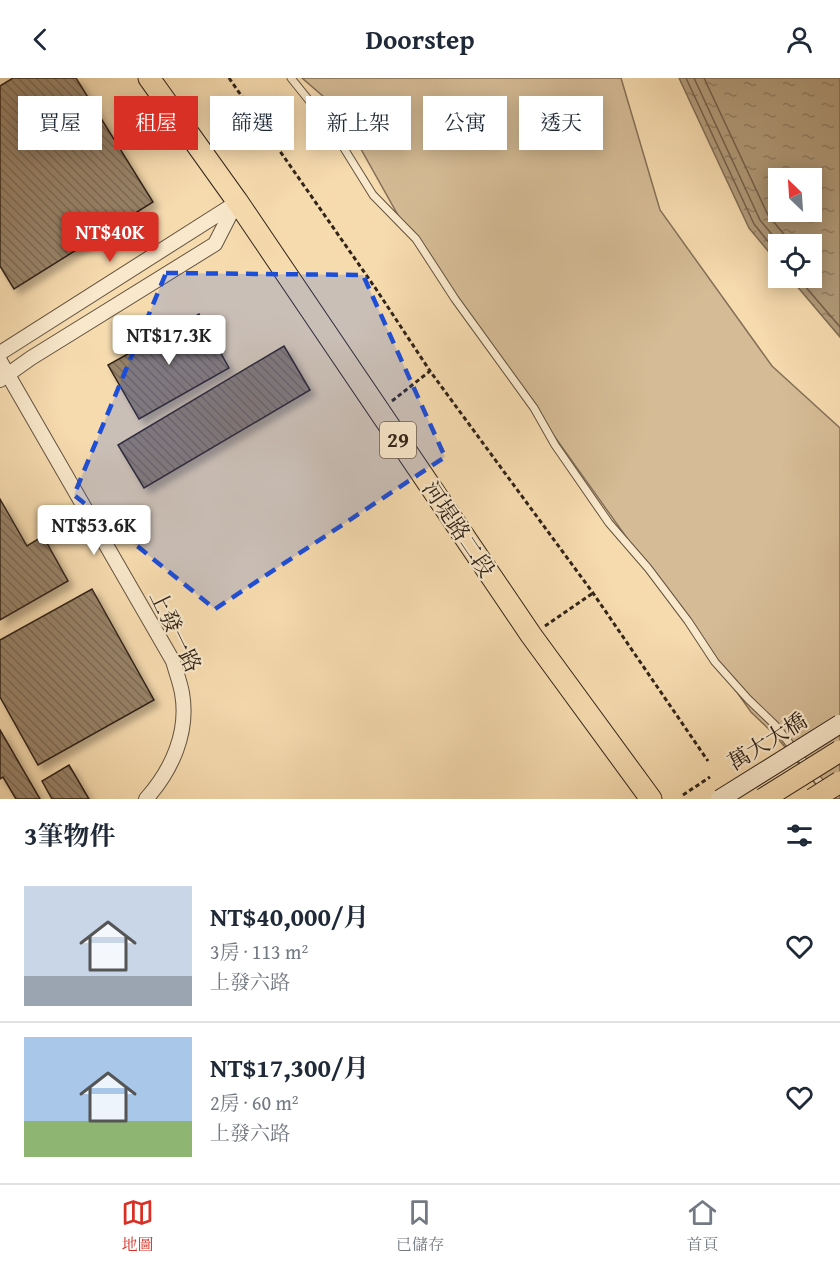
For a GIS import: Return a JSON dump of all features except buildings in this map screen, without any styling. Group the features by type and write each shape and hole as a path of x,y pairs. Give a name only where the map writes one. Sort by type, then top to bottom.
{"main road":[{"name":"河堤路二段","path":"149,78 237,201 531,635 651,799"},
{"name":"萬大大橋","path":"720,799 840,724"},
{"path":"764,799 840,751"},
{"path":"813,799 840,782"}],"street":[{"path":"0,352 237,201"},
{"path":"4,377 30,358 215,244 237,201"},
{"name":"上發一路","path":"0,361 4,377 173,661 182,692 184,714 181,738 159,785 146,799"}],"lane":[{"path":"291,78 332,129 373,195 416,239 455,299 534,408 555,445 609,523 648,568 688,621 715,662 775,725 832,799"}],"path":[{"path":"229,78 376,289 430,371 593,593 708,761"},
{"path":"379,412 430,371"},
{"path":"531,635 593,593"},
{"path":"683,795 710,777"}],"highlighted area":[{"path":"166,273 363,275 445,457 215,609 74,495"}],"shaded area":[{"path":"302,78 621,78 660,210 772,366 840,428 840,799 828,799 775,735 751,712 403,224 361,150 411,150 411,96 323,96"}],"water":[{"path":"679,78 840,78 840,337 798,288 822,288 822,234 768,234 768,251 749,228"}]}
